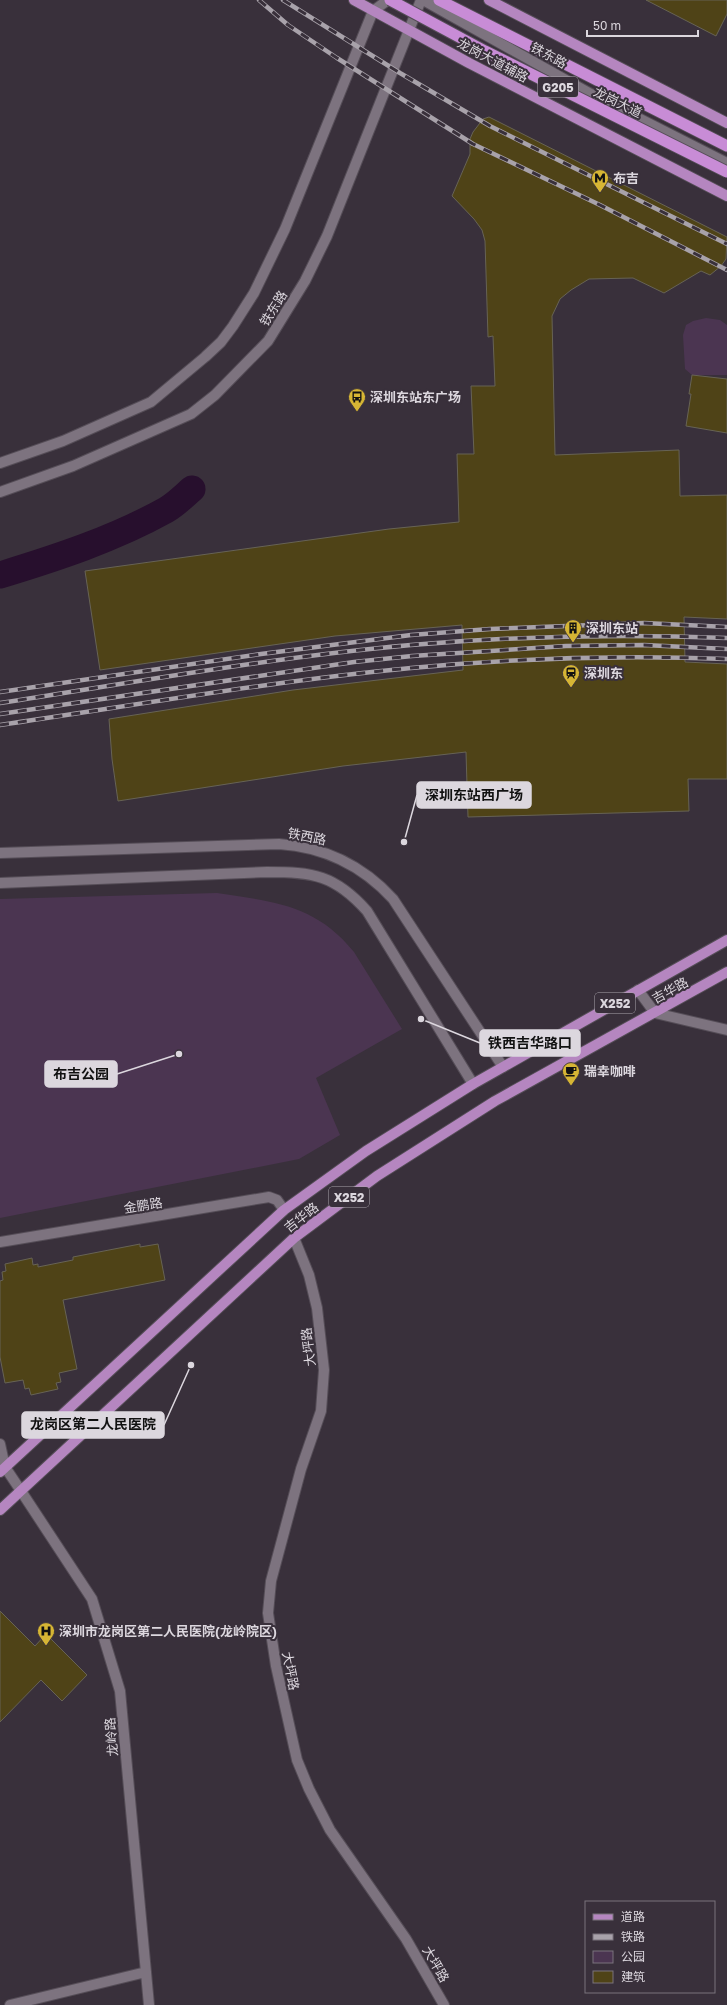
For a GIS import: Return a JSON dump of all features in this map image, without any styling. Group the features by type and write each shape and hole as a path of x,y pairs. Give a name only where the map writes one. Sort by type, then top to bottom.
{"highway":[{"name":"龙岗大道","path":"389,0 485,51 727,172"},
{"name":"龙岗大道","path":"439,0 727,146"}],"main road":[{"name":"龙岗大道辅路","path":"354,0 469,63 727,196"},
{"path":"373,11 389,0"},
{"name":"铁东路","path":"0,492 73,466 191,414 216,395 252,359 282,321 305,281 327,236 422,0 592,94 727,163"},
{"path":"489,0 727,123"},
{"name":"铁东路","path":"0,464 63,441 151,402 205,358 221,342 237,321 254,293 286,229 373,11"},
{"name":"铁西路","path":"0,853 272,844 307,847 335,856 363,871 378,883 393,899 502,1067"},
{"path":"0,883 267,872 300,873 326,878 348,892 367,911 473,1084"},
{"name":"吉华路","path":"3,1470 284,1210 366,1151 473,1084 727,940"},
{"name":"吉华路","path":"0,1510 294,1238 377,1176 496,1101 727,972"},
{"path":"638,990 656,1013 727,1030"},
{"name":"金鹏路","path":"0,1242 269,1197 277,1200 284,1210"},
{"name":"大坪路","path":"294,1238 308,1275 317,1308 324,1370 321,1411 301,1469 272,1581 268,1613 276,1666 297,1760 309,1789 330,1830 406,1939 444,2005"},
{"path":"0,1444 3,1470"},
{"name":"龙岭路","path":"3,1470 21,1491 92,1599 120,1691 149,2005"},
{"path":"10,2005 146,1972"}],"green space":[{"path":"706,318 720,320 727,325 727,375 692,375 685,369 683,335 686,325 693,321"},
{"path":"217,893 275,903 309,915 324,924 339,936 354,952 402,1029 316,1078 340,1135 299,1159 0,1218 0,899"}],"building":[{"path":"646,0 727,0 727,14 716,36"},
{"path":"489,117 727,237 726,259 721,266 710,275 701,271 664,293 633,278 589,279 560,299 552,316 555,455 679,450 680,496 727,495 727,619 684,617 685,662 727,664 727,779 688,779 689,811 468,817 466,752 343,766 118,801 112,759 109,719 293,690 463,670 462,625 335,636 100,670 85,571 389,529 459,522 457,454 474,454 471,386 495,386 493,336 488,337 485,241 482,230 474,219 452,196 470,154 470,139 473,132 483,119"},
{"path":"692,375 727,379 727,433 686,426 691,394 689,394"},
{"path":"140,1244 140,1247 158,1244 165,1280 63,1300 77,1369 59,1373 61,1382 56,1383 58,1389 31,1395 29,1388 25,1389 23,1380 5,1383 0,1357 0,1281 3,1280 2,1272 6,1271 5,1264 32,1258 33,1265 38,1264 38,1267 73,1260 73,1257"},
{"path":"0,1611 35,1646 46,1634 87,1675 62,1701 41,1680 0,1722"}],"waterway":[{"path":"0,575 63,555 126,530 169,508 192,489"}],"railway":[{"path":"259,0 288,25 337,58 473,144 600,205 727,270"},
{"path":"283,0 400,73 490,126 727,244"},
{"path":"0,692 261,654 411,635 490,629 644,623 727,627"},
{"path":"0,703 257,663 411,645 569,637 648,636 727,638"},
{"path":"0,714 354,662 412,656 566,646 644,645 727,649"},
{"path":"0,725 256,686 411,668 569,658 648,657 727,659"}],"place":[{"name":"布吉","path":"600,193"},
{"name":"深圳东站东广场","path":"357,412"},
{"name":"深圳东站","path":"573,643"},
{"name":"深圳东","path":"571,688"},
{"name":"深圳东站西广场","path":"404,842"},
{"name":"铁西吉华路口","path":"421,1019"},
{"name":"布吉公园","path":"179,1054"},
{"name":"瑞幸咖啡","path":"571,1086"},
{"name":"龙岗区第二人民医院","path":"191,1365"},
{"name":"深圳市龙岗区第二人民医院(龙岭院区)","path":"46,1646"}]}
